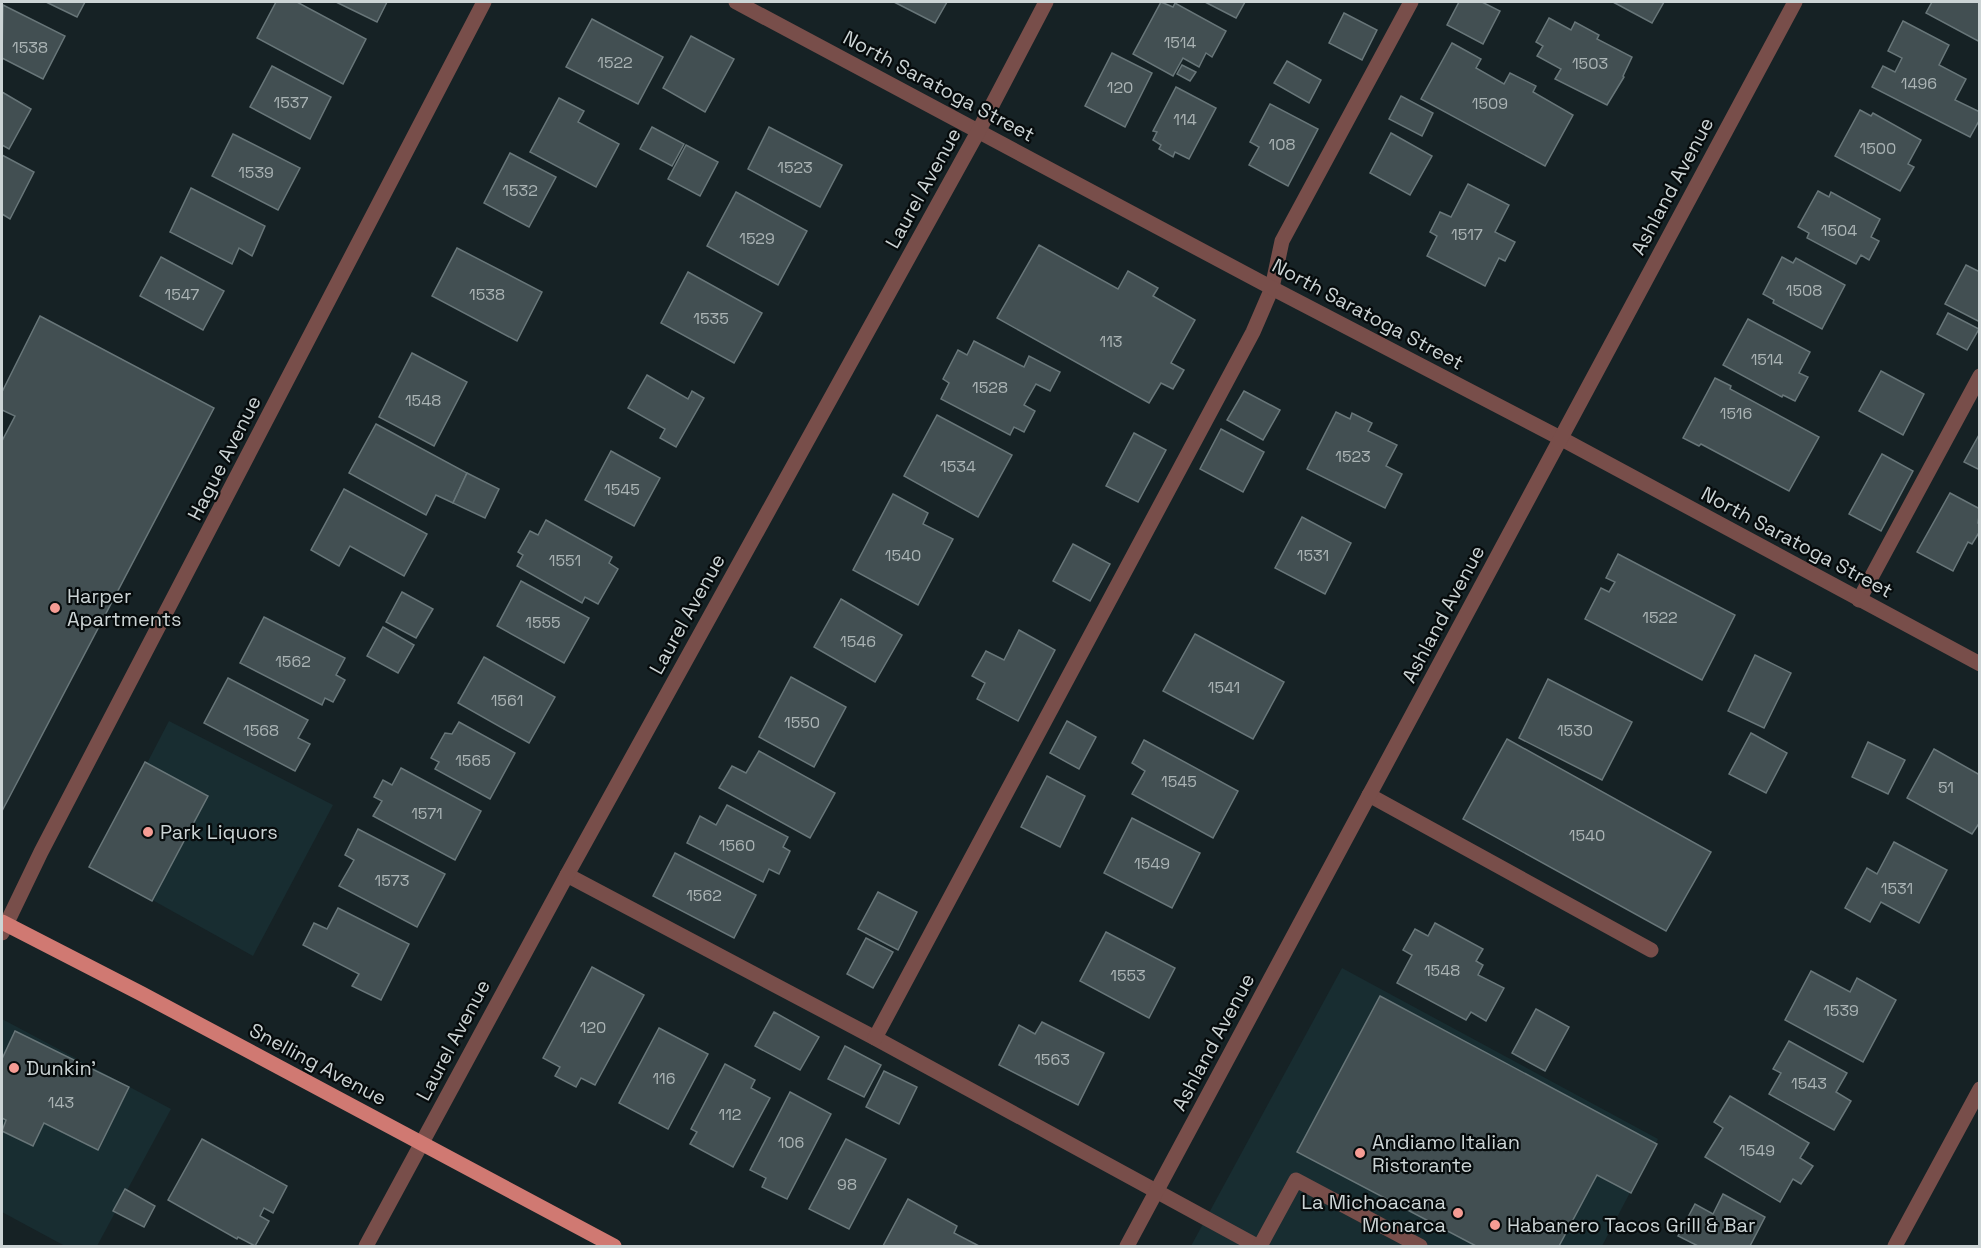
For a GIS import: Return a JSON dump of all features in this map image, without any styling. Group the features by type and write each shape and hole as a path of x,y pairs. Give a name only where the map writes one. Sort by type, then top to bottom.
{"main road":[{"name":"Snelling Avenue","path":"3,927 142,994 614,1246"}],"street":[{"name":"Hague Avenue","path":"3,927 484,2"},
{"name":"North Saratoga Street","path":"736,2 1272,288 1562,439 1980,664"},
{"name":"Laurel Avenue","path":"366,1246 567,874 979,130 1046,2"},
{"path":"875,1038 1253,332 1272,288 1282,241 1411,2"},
{"name":"Ashland Avenue","path":"1128,1246 1795,2"},
{"path":"1859,600 1980,376"},
{"path":"1369,795 1651,950"},
{"path":"567,874 1258,1246 1296,1180 1395,1240 1420,1246"},
{"path":"1895,1246 1980,1089"}],"shaded area":[{"path":"169,721 333,805 253,956 93,867"},
{"path":"1342,968 1658,1139 1602,1246 1191,1246"},
{"path":"2,1019 171,1109 97,1246 65,1246 2,1212"}],"building":[{"path":"46,2 85,2 77,17"},
{"path":"276,2 297,2 366,39 343,84 257,38"},
{"path":"336,2 387,2 377,22"},
{"path":"894,2 947,2 935,23"},
{"path":"1161,2 1173,7 1175,3 1226,31 1212,57 1206,53 1199,67 1183,58 1173,76 1133,54"},
{"path":"1205,2 1245,2 1236,18"},
{"path":"1459,2 1482,2 1500,11 1483,44 1447,25"},
{"path":"1613,2 1664,2 1652,23"},
{"path":"1932,2 1980,2 1980,42 1926,13"},
{"path":"3,5 65,36 43,79 2,58"},
{"path":"1344,13 1377,30 1362,60 1329,43"},
{"path":"1549,18 1571,30 1575,22 1599,35 1597,39 1632,57 1624,77 1607,105 1555,79 1561,69 1537,56 1543,46 1536,42"},
{"path":"592,19 663,57 638,104 566,67"},
{"path":"1903,21 1949,45 1939,65 1966,79 1955,100 1980,112 1980,119 1970,137 1872,87 1883,66 1895,72 1902,58 1888,51"},
{"path":"691,36 734,59 705,112 663,88"},
{"path":"1452,43 1481,59 1476,68 1504,84 1510,73 1536,86 1533,92 1573,115 1545,166 1421,99"},
{"path":"1112,53 1152,73 1125,127 1085,106"},
{"path":"1287,61 1321,80 1309,103 1274,83"},
{"path":"1182,65 1196,72 1190,81 1177,74"},
{"path":"272,66 331,97 310,139 250,107"},
{"path":"1176,87 1216,108 1189,159 1175,152 1173,157 1159,149 1161,145 1153,140 1157,132 1153,131"},
{"path":"2,92 31,109 9,149 2,145"},
{"path":"1401,96 1433,113 1422,136 1389,119"},
{"path":"559,98 584,111 578,122 619,144 596,187 530,152"},
{"path":"1270,104 1318,129 1288,186 1249,165 1259,147 1250,142"},
{"path":"1860,110 1871,116 1873,113 1921,140 1908,164 1914,167 1900,191 1835,156"},
{"path":"652,127 684,144 672,166 640,149"},
{"path":"769,127 842,165 820,207 748,169"},
{"path":"1391,133 1432,156 1410,195 1370,173"},
{"path":"233,134 300,168 278,210 212,176"},
{"path":"686,145 718,162 700,196 668,179"},
{"path":"510,153 556,177 529,227 484,203"},
{"path":"2,155 34,172 10,219 2,214"},
{"path":"1468,184 1509,205 1495,232 1515,242 1505,261 1499,258 1485,286 1427,256 1437,236 1430,232 1440,212 1451,217"},
{"path":"191,188 265,226 252,256 239,248 232,264 170,232"},
{"path":"1818,191 1829,197 1831,192 1880,219 1871,237 1879,241 1869,260 1861,255 1856,264 1807,238 1809,233 1798,227"},
{"path":"736,192 807,231 778,285 707,246"},
{"path":"1039,245 1118,289 1128,271 1158,288 1153,296 1195,320 1171,363 1184,370 1173,389 1161,383 1149,403 997,318"},
{"path":"457,248 542,292 517,341 432,296"},
{"path":"161,257 224,291 203,330 140,296"},
{"path":"1782,257 1793,263 1796,258 1845,285 1822,329 1773,303 1774,300 1763,294"},
{"path":"1966,265 1980,272 1980,322 1945,304"},
{"path":"688,272 762,313 734,363 661,323"},
{"path":"1948,313 1979,329 1967,350 1937,334"},
{"name":"Harper Apartments","path":"40,316 214,408 2,811 2,441 15,416 2,410 2,392"},
{"path":"1748,319 1810,352 1799,373 1808,377 1795,401 1783,395 1782,397 1723,365"},
{"path":"974,341 1024,367 1029,356 1060,372 1050,391 1036,384 1024,405 1035,411 1024,432 1014,427 1010,435 941,399 949,383 943,379 958,350 967,355"},
{"path":"412,353 467,382 434,446 379,417"},
{"path":"1881,371 1924,394 1903,435 1859,411"},
{"path":"647,375 688,399 692,391 704,398 676,447 660,438 665,429 628,408"},
{"path":"1715,378 1731,386 1730,389 1819,437 1789,491 1701,444 1699,446 1683,438"},
{"path":"1244,391 1280,410 1263,440 1227,420"},
{"path":"1336,412 1350,419 1352,413 1372,423 1368,431 1397,445 1386,466 1402,474 1385,508 1307,469"},
{"path":"937,415 1012,455 978,517 904,476"},
{"path":"376,424 467,473 453,503 436,495 426,515 349,473"},
{"path":"1221,429 1264,452 1243,492 1200,469"},
{"path":"1134,433 1166,450 1138,502 1106,486"},
{"path":"1980,433 1980,470 1964,462"},
{"path":"611,451 660,478 634,526 585,500"},
{"path":"1882,454 1913,471 1881,531 1849,514"},
{"path":"467,473 499,489 485,518 453,503"},
{"path":"344,489 427,534 404,576 350,546 339,566 311,550"},
{"path":"1950,493 1980,509 1978,523 1980,531 1972,544 1968,542 1953,571 1917,552"},
{"path":"893,494 928,513 923,524 953,539 918,605 853,570"},
{"path":"1302,517 1351,543 1325,594 1275,568"},
{"path":"546,520 612,557 609,563 618,569 598,604 585,597 582,603 517,566 523,555 518,552 530,531 538,535"},
{"path":"1073,544 1110,564 1090,601 1053,581"},
{"path":"1618,554 1735,615 1702,680 1585,619 1601,588 1609,592 1615,582 1606,578"},
{"path":"521,581 589,618 564,663 497,626"},
{"path":"402,592 433,609 416,638 386,622"},
{"path":"841,599 902,635 875,682 814,647"},
{"path":"264,617 345,658 336,675 345,680 333,702 325,698 322,705 240,663"},
{"path":"383,627 414,645 398,673 367,656"},
{"path":"1019,630 1055,650 1018,721 977,699 985,683 972,676 986,651 1004,660"},
{"path":"1195,634 1284,682 1253,739 1163,691"},
{"path":"1755,655 1791,673 1764,728 1728,711"},
{"path":"484,657 555,697 529,743 458,703"},
{"path":"791,677 846,707 814,767 759,737"},
{"path":"228,678 308,720 298,738 310,744 295,771 204,723"},
{"path":"1548,679 1632,722 1602,780 1519,738"},
{"path":"1067,721 1096,737 1079,769 1050,753"},
{"path":"459,722 515,753 490,799 435,769 439,762 431,758 445,733 452,734"},
{"path":"1751,733 1787,753 1766,793 1729,774"},
{"path":"1507,739 1711,852 1666,931 1463,819"},
{"path":"1144,740 1238,791 1213,838 1132,794 1145,771 1132,763"},
{"path":"1868,742 1905,760 1888,794 1852,777"},
{"path":"1934,749 1980,775 1980,822 1972,834 1907,798"},
{"path":"759,751 835,793 810,838 719,788 732,766 746,773"},
{"name":"Park Liquors","path":"145,762 208,796 152,901 89,867"},
{"path":"401,768 481,811 455,860 373,816 382,801 374,797 383,780 392,785"},
{"path":"1047,776 1085,796 1060,847 1021,827"},
{"path":"727,805 788,837 783,847 790,851 779,874 769,869 763,882 687,843 700,816 716,825"},
{"path":"1132,818 1200,853 1172,908 1104,873"},
{"path":"358,829 445,874 417,927 339,886 354,860 345,855"},
{"path":"1894,842 1947,870 1919,923 1881,902 1870,922 1845,908 1867,868 1877,874"},
{"path":"675,853 756,895 734,938 653,896"},
{"path":"878,892 917,912 898,950 858,929"},
{"path":"338,908 409,944 381,1000 352,986 359,974 303,945 314,923 327,929"},
{"path":"1435,923 1483,949 1476,961 1483,965 1478,975 1504,988 1486,1021 1471,1012 1466,1020 1397,983 1412,955 1403,950 1415,929 1428,936"},
{"path":"1106,932 1175,968 1149,1018 1080,981"},
{"path":"866,938 893,952 873,988 847,974"},
{"path":"592,967 644,995 595,1085 581,1078 576,1087 555,1076 560,1067 543,1058"},
{"path":"1811,971 1850,992 1857,978 1896,1000 1863,1062 1785,1020"},
{"path":"1380,996 1657,1144 1631,1193 1597,1175 1559,1246 1476,1246 1297,1152"},
{"path":"1536,1009 1569,1027 1545,1071 1512,1053"},
{"path":"774,1012 819,1037 800,1070 755,1046"},
{"path":"1042,1022 1104,1053 1078,1105 999,1065 1019,1025 1035,1034"},
{"path":"659,1028 708,1054 668,1129 619,1103"},
{"path":"15,1031 129,1087 98,1150 44,1123 33,1146 2,1131 6,1120 2,1118 2,1059"},
{"path":"1789,1041 1847,1073 1836,1092 1851,1101 1834,1130 1769,1094 1781,1073 1773,1069"},
{"path":"845,1046 881,1065 864,1097 828,1079"},
{"path":"725,1064 755,1080 751,1088 770,1098 733,1167 690,1144 697,1132 691,1129"},
{"path":"884,1071 917,1087 899,1124 866,1107"},
{"path":"790,1092 831,1114 787,1199 762,1187 766,1178 750,1170"},
{"path":"1730,1096 1809,1143 1800,1158 1813,1166 1801,1184 1793,1179 1780,1202 1705,1157 1723,1128 1714,1122"},
{"path":"202,1139 287,1186 273,1213 264,1208 260,1216 269,1221 255,1246 238,1237 237,1239 168,1200"},
{"path":"846,1139 886,1159 849,1229 809,1209"},
{"path":"125,1189 155,1206 144,1227 113,1211"},
{"path":"1723,1194 1765,1217 1750,1246 1698,1246 1678,1236 1695,1204 1713,1214"},
{"path":"908,1199 957,1226 954,1233 979,1246 883,1246"}],"place":[{"name":"Harper Apartments","path":"55,608"},
{"name":"Park Liquors","path":"148,832"},
{"name":"Dunkin'","path":"14,1068"},
{"name":"Andiamo Italian Ristorante","path":"1360,1153"},
{"name":"La Michoacana Monarca","path":"1458,1213"},
{"name":"Habanero Tacos Grill & Bar","path":"1495,1225"}]}
